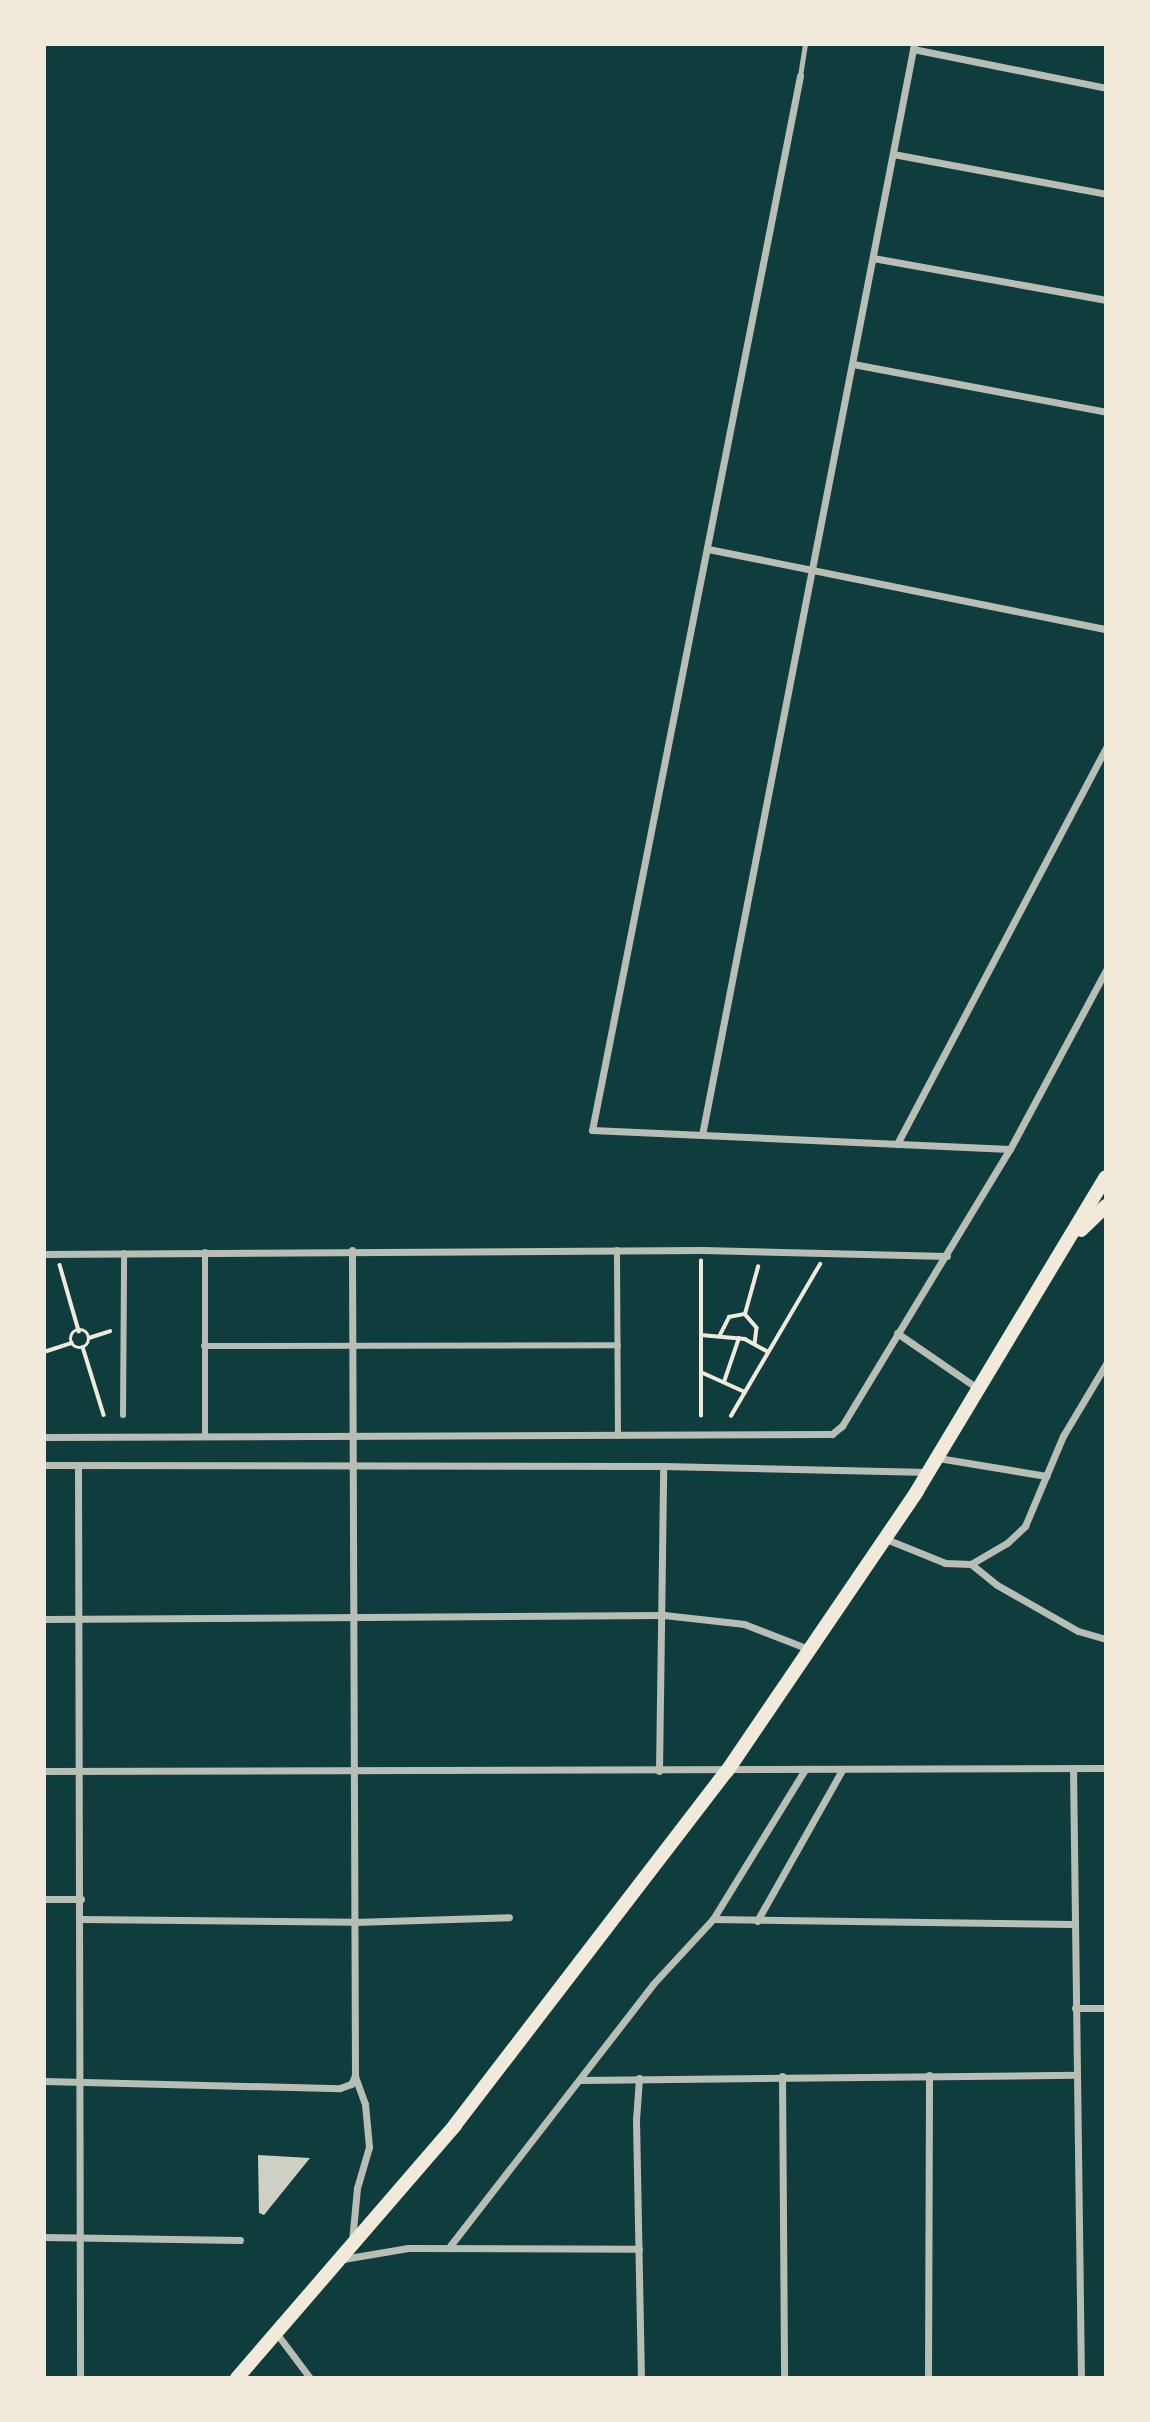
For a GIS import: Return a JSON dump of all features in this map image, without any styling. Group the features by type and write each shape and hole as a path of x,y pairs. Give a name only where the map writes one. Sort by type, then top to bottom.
{"highway":[{"path":"237,2378 346,2254 527,2035 727,1771 929,1472 1106,1177"},
{"path":"1070,1240 1106,1206"}],"street":[{"path":"702,1135 914,47 1106,88"},
{"path":"800,76 592,1130 1010,1149"},
{"path":"893,154 1106,194"},
{"path":"873,258 1106,300"},
{"path":"853,363 1106,412"},
{"path":"708,549 1106,629"},
{"path":"897,1144 1106,747"},
{"path":"44,1437 832,1434 842,1426 947,1256 1010,1149 1106,970"},
{"path":"44,1254 352,1250 702,1250 947,1256"},
{"path":"352,1250 355,2076 367,2113 369,2147 357,2188 346,2254 450,2246 639,2249"},
{"path":"617,1250 618,1436"},
{"path":"205,1252 205,1436"},
{"path":"123,1415 124,1253"},
{"path":"897,1333 980,1390"},
{"path":"204,1346 618,1345"},
{"path":"971,1564 1025,1526 1063,1436 1106,1364"},
{"path":"938,1457 1047,1476"},
{"path":"44,1465 663,1466 929,1472"},
{"path":"78,1465 82,1619 80,2378"},
{"path":"659,1771 664,1615 663,1466"},
{"path":"886,1539 945,1563 971,1564 997,1585 1078,1630 1106,1639"},
{"path":"44,1619 664,1615 744,1624 811,1650"},
{"path":"1073,1768 1072,1924 1081,2378"},
{"path":"44,1771 804,1771 1106,1768"},
{"path":"757,1921 842,1770"},
{"path":"450,2246 653,1984 713,1919 804,1771"},
{"path":"44,1899 81,1899"},
{"path":"81,1919 354,1922 509,1917"},
{"path":"713,1919 1072,1924"},
{"path":"1075,2008 1106,2008"},
{"path":"928,2378 929,2075"},
{"path":"581,2080 1075,2075"},
{"path":"44,2081 340,2088 351,2084 355,2076"},
{"path":"782,2076 783,2378"},
{"path":"639,2078 641,2378"},
{"path":"44,2237 240,2240"},
{"path":"277,2334 310,2378"}],"lane":[{"path":"800,76 806,44"}],"path":[{"path":"701,1416 702,1250"},
{"path":"730,1416 828,1252"},
{"path":"60,1263 79,1331 89,1338"},
{"path":"745,1314 758,1267"},
{"path":"720,1335 729,1317 745,1314"},
{"path":"745,1314 757,1328 755,1344"},
{"path":"83,1347 89,1338 124,1328"},
{"path":"72,1343 73,1334 79,1331"},
{"path":"701,1335 739,1338 768,1353"},
{"path":"724,1382 739,1338"},
{"path":"44,1352 72,1343 83,1347"},
{"path":"83,1347 103,1415"},
{"path":"701,1372 745,1392"}],"building":[{"path":"258,2155 310,2158 264,2215 259,2213"}]}
